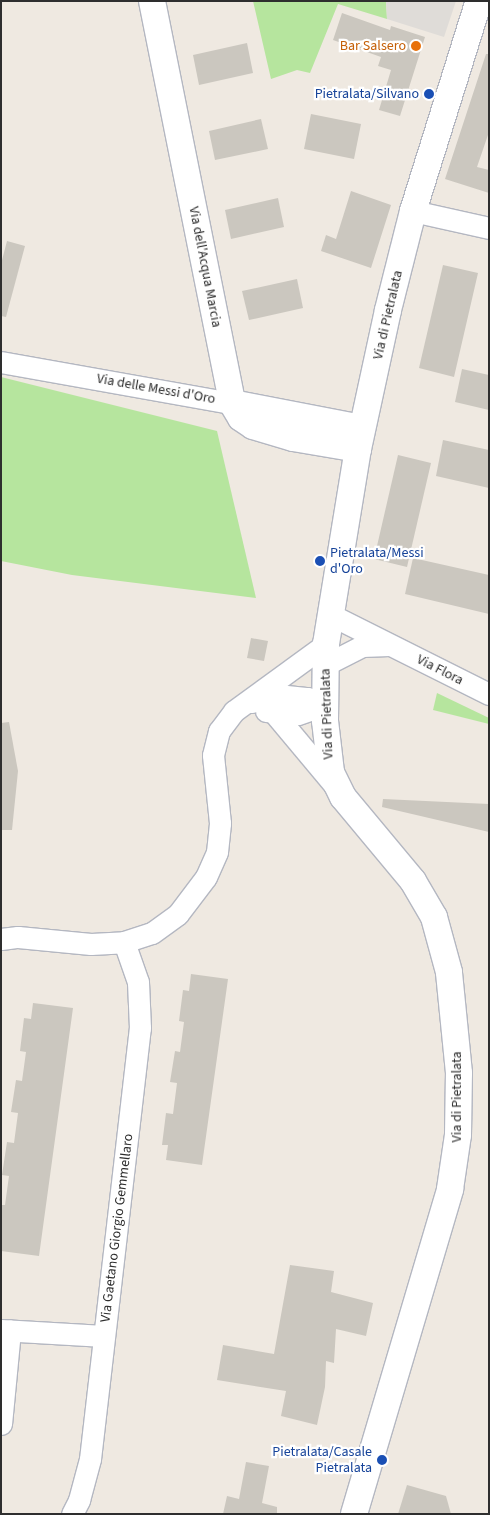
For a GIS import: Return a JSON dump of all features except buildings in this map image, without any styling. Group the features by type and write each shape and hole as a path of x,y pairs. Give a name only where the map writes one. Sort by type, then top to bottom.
{"street":[{"name":"Via dell'Acqua Marcia","path":"152,1 232,403"},
{"name":"Via di Pietralata","path":"354,1514 450,1189 458,1135 459,1073 449,972 434,917 413,881 336,787 329,763 324,705 326,655 330,614 360,438 413,211 479,1"},
{"path":"413,211 489,228"},
{"name":"Via delle Messi d'Oro","path":"1,362 232,403"},
{"path":"232,403 360,438"},
{"name":"Via Flora","path":"330,614 489,694"},
{"name":"Via Flora","path":"1,939 18,936 91,944 124,942 152,933 178,914 196,893 215,861 220,823 213,748 225,721 244,704 326,655 362,646 392,645"},
{"path":"244,704 277,695 308,698 324,705"},
{"path":"244,704 275,714 298,714 324,705"},
{"path":"275,714 336,787"},
{"name":"Via Gaetano Giorgio Gemmellaro","path":"72,1514 86,1479 140,1028 138,982 124,942"},
{"path":"1,1424 6,1330 104,1336"}],"green space":[{"path":"253,1 386,1 387,19 338,4 310,73 297,70 271,79"},
{"path":"1,377 217,431 256,598 72,575 1,561"},
{"path":"437,693 489,718 489,724 433,710"}],"shaded area":[{"path":"386,1 456,1 444,37 387,19"}],"place":[{"name":"Bar Salsero","path":"416,46"},
{"name":"Pietralata/Silvano","path":"429,94"},
{"name":"Pietralata/Messi d'Oro","path":"320,561"},
{"name":"Pietralata/Casale Pietralata","path":"382,1460"}]}
